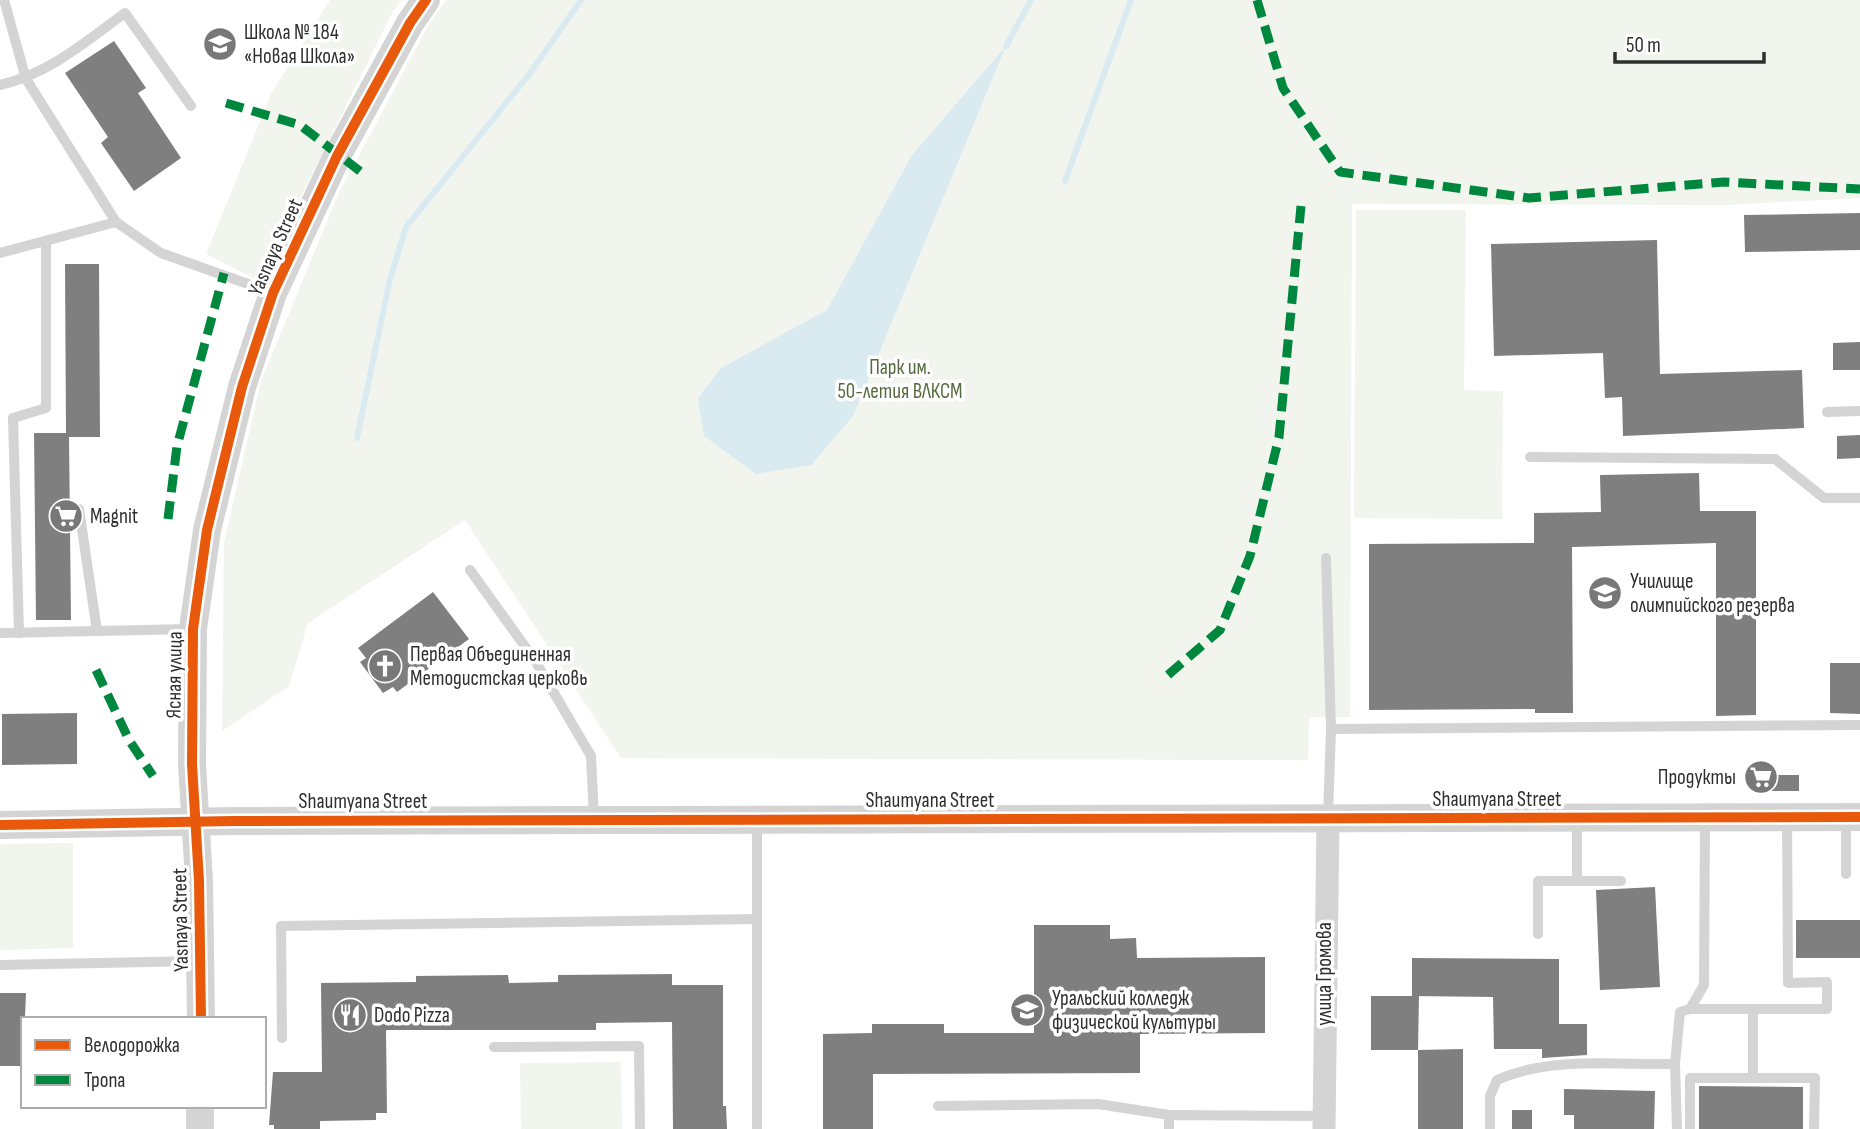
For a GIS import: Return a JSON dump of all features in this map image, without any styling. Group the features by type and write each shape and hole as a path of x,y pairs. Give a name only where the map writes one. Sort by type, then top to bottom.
{"street":[{"name":"Yasnaya Street","path":"273,293 337,156 410,23 426,0"},
{"name":"Ясная улица","path":"196,821 192,764 193,629 207,530 242,387 273,293"},
{"name":"Shaumyana Street","path":"0,825 196,821 1853,817"},
{"name":"улица Громова","path":"1323,1122 1328,820"},
{"name":"Yasnaya Street","path":"196,821 201,1017"},
{"path":"200,1108 200,1129"}],"lane":[{"path":"4,0 26,79 116,222 161,253 273,293"},
{"path":"0,85 26,79 46,70 125,13 191,106"},
{"path":"0,253 116,222"},
{"path":"19,633 13,418 46,408 46,241"},
{"path":"1827,412 1860,411"},
{"path":"1530,457 1775,459 1824,498 1860,498"},
{"path":"79,509 97,631"},
{"path":"1326,558 1331,729 1328,820"},
{"path":"471,569 534,659 591,756 594,821"},
{"path":"0,633 193,629"},
{"path":"1331,729 1860,725"},
{"path":"1676,1129 1675,1065 1679,1012 1690,1009 1827,1009 1827,982 1788,983 1787,817"},
{"path":"1846,874 1853,817"},
{"path":"1577,818 1577,881"},
{"path":"1690,1009 1704,985 1710,898 1705,818"},
{"path":"757,820 758,1129"},
{"path":"1538,934 1538,881 1621,881"},
{"path":"282,1038 281,926 757,919"},
{"path":"0,965 201,961"},
{"path":"1753,1009 1753,1078"},
{"path":"494,1047 639,1046 640,1129"},
{"path":"1490,1129 1490,1096 1497,1080 1515,1072 1566,1066 1675,1065"},
{"path":"1690,1129 1690,1078 1815,1078 1814,1129"},
{"path":"938,1106 1098,1104 1169,1115 1323,1122"},
{"path":"1169,1115 1169,1129"}],"green space":[{"path":"330,0 402,0 393,11 259,281 206,254 272,92"},
{"name":"Парк им. 50-летия ВЛКСМ","path":"446,0 1860,0 1860,198 1728,205 1352,204 1350,717 1309,717 1308,760 621,758 465,520 308,623 289,686 222,731 224,543 261,381 338,195 428,26"},
{"path":"1356,210 1466,210 1464,390 1503,391 1502,519 1354,518"},
{"path":"73,843 73,948 0,950 0,844"},
{"path":"621,1062 622,1129 521,1129 520,1063"}],"shaded area":[{"path":"1006,46 853,416 811,465 756,474 704,436 698,398 721,368 827,310 912,155"}],"building":[{"path":"114,41 146,88 138,93 181,158 134,191 101,143 108,137 65,73"},
{"path":"1860,213 1860,250 1745,252 1744,215"},
{"path":"1657,240 1660,374 1802,370 1804,428 1623,436 1622,397 1605,398 1603,353 1494,356 1491,244"},
{"path":"65,264 99,264 100,437 69,437 71,620 36,620 34,433 66,433"},
{"path":"1860,342 1860,370 1833,370 1833,343"},
{"path":"1860,435 1860,458 1837,459 1837,436"},
{"path":"1699,473 1700,511 1756,511 1756,715 1716,716 1716,543 1572,547 1573,713 1535,713 1535,709 1369,710 1369,544 1534,543 1534,513 1601,512 1600,475"},
{"path":"433,592 469,639 397,692 393,687 383,693 360,662 366,658 358,648"},
{"path":"1830,663 1860,663 1860,714 1830,713"},
{"path":"77,713 77,764 2,765 2,714"},
{"path":"1754,775 1799,775 1799,791 1754,791"},
{"path":"1655,887 1660,987 1600,990 1596,890"},
{"path":"1796,920 1860,920 1860,958 1796,958"},
{"path":"1034,925 1110,925 1110,939 1136,938 1137,958 1265,957 1265,1033 1140,1034 1140,1073 873,1074 873,1129 823,1129 823,1034 872,1033 872,1024 944,1024 944,1033 1034,1033"},
{"path":"1412,958 1559,959 1559,1024 1587,1024 1587,1055 1542,1058 1542,1049 1494,1049 1493,997 1412,996"},
{"path":"672,974 672,985 723,985 723,1106 726,1106 727,1129 673,1129 672,1022 596,1023 596,1030 386,1030 387,1113 376,1113 376,1120 320,1121 320,1129 274,1129 274,1125 269,1125 273,1072 322,1072 321,983 416,982 416,976 508,975 509,983 558,982 558,975"},
{"path":"0,993 26,993 25,1017 21,1017 21,1066 0,1066"},
{"path":"1371,996 1419,996 1418,1050 1371,1050"},
{"path":"1463,1049 1463,1129 1418,1129 1418,1050"},
{"path":"1699,1086 1803,1087 1803,1129 1699,1129"},
{"path":"1564,1089 1655,1091 1654,1129 1574,1129 1574,1115 1564,1115"},
{"path":"1512,1110 1532,1110 1532,1129 1512,1129"}],"waterway":[{"path":"357,438 390,279 406,227 531,72 581,0"},
{"path":"1006,46 1031,0"},
{"path":"1065,181 1131,0"}],"marked path":[{"path":"1257,0 1283,88 1340,172 1529,198 1724,182 1860,189"},
{"path":"226,103 300,125 361,172"},
{"path":"1168,675 1220,630 1250,556 1279,437 1301,206"},
{"path":"168,519 177,446 224,273"},
{"path":"96,670 129,740 153,776"}],"cycle path":[{"path":"201,1017 199,881 192,764 193,629 207,530 242,387 273,293 337,156 410,23 426,0"},
{"path":"0,825 234,821 1860,817"}],"place":[{"name":"Школа № 184 «Новая Школа»","path":"220,44"},
{"name":"Magnit","path":"66,516"},
{"name":"Училище олимпийского резерва","path":"1605,593"},
{"name":"Первая Объединенная Методистская церковь","path":"385,666"},
{"name":"Продукты","path":"1761,777"},
{"name":"Уральский колледж физической культуры","path":"1027,1010"},
{"name":"Dodo Pizza","path":"350,1015"}]}
